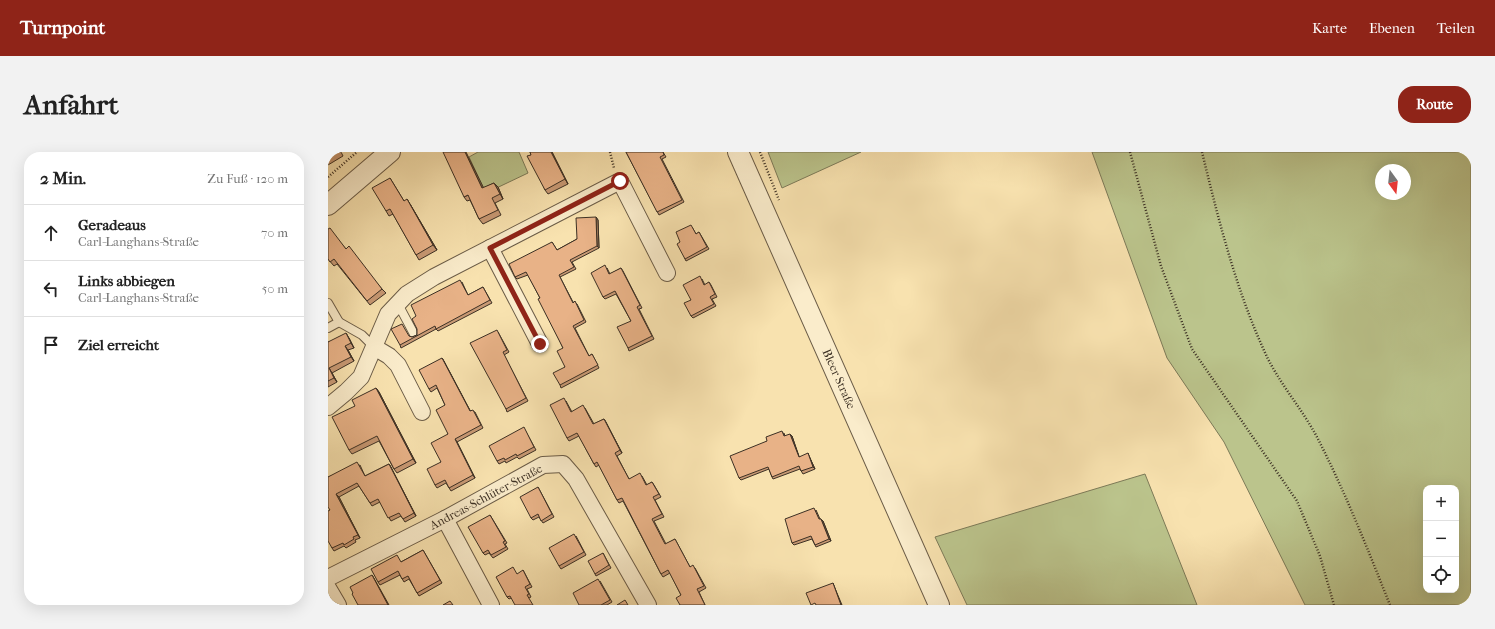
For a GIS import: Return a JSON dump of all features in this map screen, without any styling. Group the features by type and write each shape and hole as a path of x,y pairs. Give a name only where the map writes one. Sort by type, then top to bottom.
{"street":[{"path":"328,205 390,152"},
{"name":"Bleer Straße","path":"738,152 939,605"},
{"path":"328,407 361,377 388,314 407,294 434,277 620,181 667,273"},
{"path":"490,248 540,344"},
{"path":"374,347 389,356 398,365 422,412"},
{"name":"Andreas-Schlüter-Straße","path":"328,578 445,518 543,465 563,464 576,479 648,605"},
{"path":"445,518 491,605"},
{"path":"328,588 338,605"}],"lane":[{"path":"328,303 339,322 362,335 374,347"},
{"path":"398,304 414,334"},
{"path":"328,328 339,322"}],"path":[{"path":"328,177 357,152"},
{"path":"1130,152 1161,266 1192,349 1297,501 1320,556 1334,605"},
{"path":"1202,152 1213,199 1241,293 1269,360 1319,440 1390,605"}],"green space":[{"path":"478,152 519,152 528,173 486,193 469,157"},
{"path":"768,152 861,152 782,188"},
{"path":"1092,152 1471,152 1471,605 1305,605 1224,442 1167,358"},
{"path":"1145,474 1197,605 967,605 935,537"}],"building":[{"path":"328,152 338,152 328,158"},
{"path":"443,152 465,152 482,188 494,183 500,194 492,198 498,210 479,219 468,195 464,197"},
{"path":"530,152 551,152 565,179 545,190 527,156 531,155"},
{"path":"626,152 663,152 664,155 660,157 682,200 657,212"},
{"path":"390,178 404,201 407,199 433,245 416,255 390,209 386,211 372,188"},
{"path":"596,217 597,246 570,260 574,267 559,275 573,303 575,301 584,320 573,326 589,356 592,354 598,365 560,385 553,373 565,367 557,351 563,348 538,299 540,298 526,272 515,277 509,264 552,242 557,250 577,239 576,218"},
{"path":"691,225 696,234 699,232 707,247 685,259 677,244 680,242 676,232"},
{"path":"330,228 346,249 349,246 382,289 367,301 334,259 330,262 328,259 328,229"},
{"path":"605,265 609,274 621,268 640,305 637,307 652,336 628,348 617,327 631,321 615,291 603,297 591,273"},
{"path":"700,276 704,285 709,282 715,294 710,297 714,304 691,316 684,303 691,300 683,285"},
{"path":"460,280 468,295 483,287 490,300 436,329 435,326 400,345 391,329 402,324 409,336 412,337 417,335 417,329 412,319 416,316 411,305"},
{"path":"497,330 507,350 503,352 526,398 506,409 470,343"},
{"path":"346,333 351,343 345,346 351,357 329,368 334,378 328,381 328,342"},
{"path":"442,358 470,411 473,410 481,425 455,439 473,475 449,488 445,480 435,485 427,469 441,462 431,443 448,434 436,410 445,405 436,385 429,389 419,370"},
{"path":"376,388 413,459 394,469 377,436 349,450 332,417 355,406 352,400"},
{"path":"564,398 571,412 583,405 593,424 604,419 620,450 615,453 629,479 640,473 646,485 652,482 659,494 653,497 662,514 652,519 665,544 675,539 690,567 693,565 704,586 697,589 705,605 680,605 676,598 681,595 668,570 661,574 622,498 617,500 597,462 594,464 577,433 567,438 550,405"},
{"path":"524,427 534,447 517,456 516,454 505,460 504,458 497,461 489,446"},
{"path":"782,431 784,436 790,434 799,457 808,453 813,467 801,471 799,466 772,477 768,467 739,478 730,456 767,441 766,437"},
{"path":"357,462 365,476 389,464 414,513 403,519 399,513 388,518 378,499 370,503 357,483 336,494 358,535 353,537 354,539 344,545 343,543 332,548 328,541 328,511 330,510 328,507 328,477"},
{"path":"538,487 552,514 541,521 538,514 531,518 520,497"},
{"path":"814,508 819,519 821,519 829,539 815,545 811,536 792,543 785,519"},
{"path":"490,515 505,541 503,542 506,547 491,555 488,550 483,553 468,527"},
{"path":"574,534 584,552 559,566 549,548"},
{"path":"423,550 440,580 417,593 408,576 402,579 398,571 378,582 371,569 397,555 401,562"},
{"path":"603,553 609,565 595,574 588,561"},
{"path":"513,567 517,574 523,570 530,584 525,587 529,594 527,595 533,605 515,605 510,596 507,597 496,577"},
{"path":"372,575 388,605 358,605 352,594 353,593 350,587"},
{"path":"598,579 610,600 601,605 579,605 573,593"},
{"path":"833,583 841,605 816,605 815,603 811,605 806,593"},
{"path":"625,600 628,605 617,605"},
{"path":"450,601 453,605 443,605"}],"route":[{"path":"540,344 490,248 620,181"}]}
